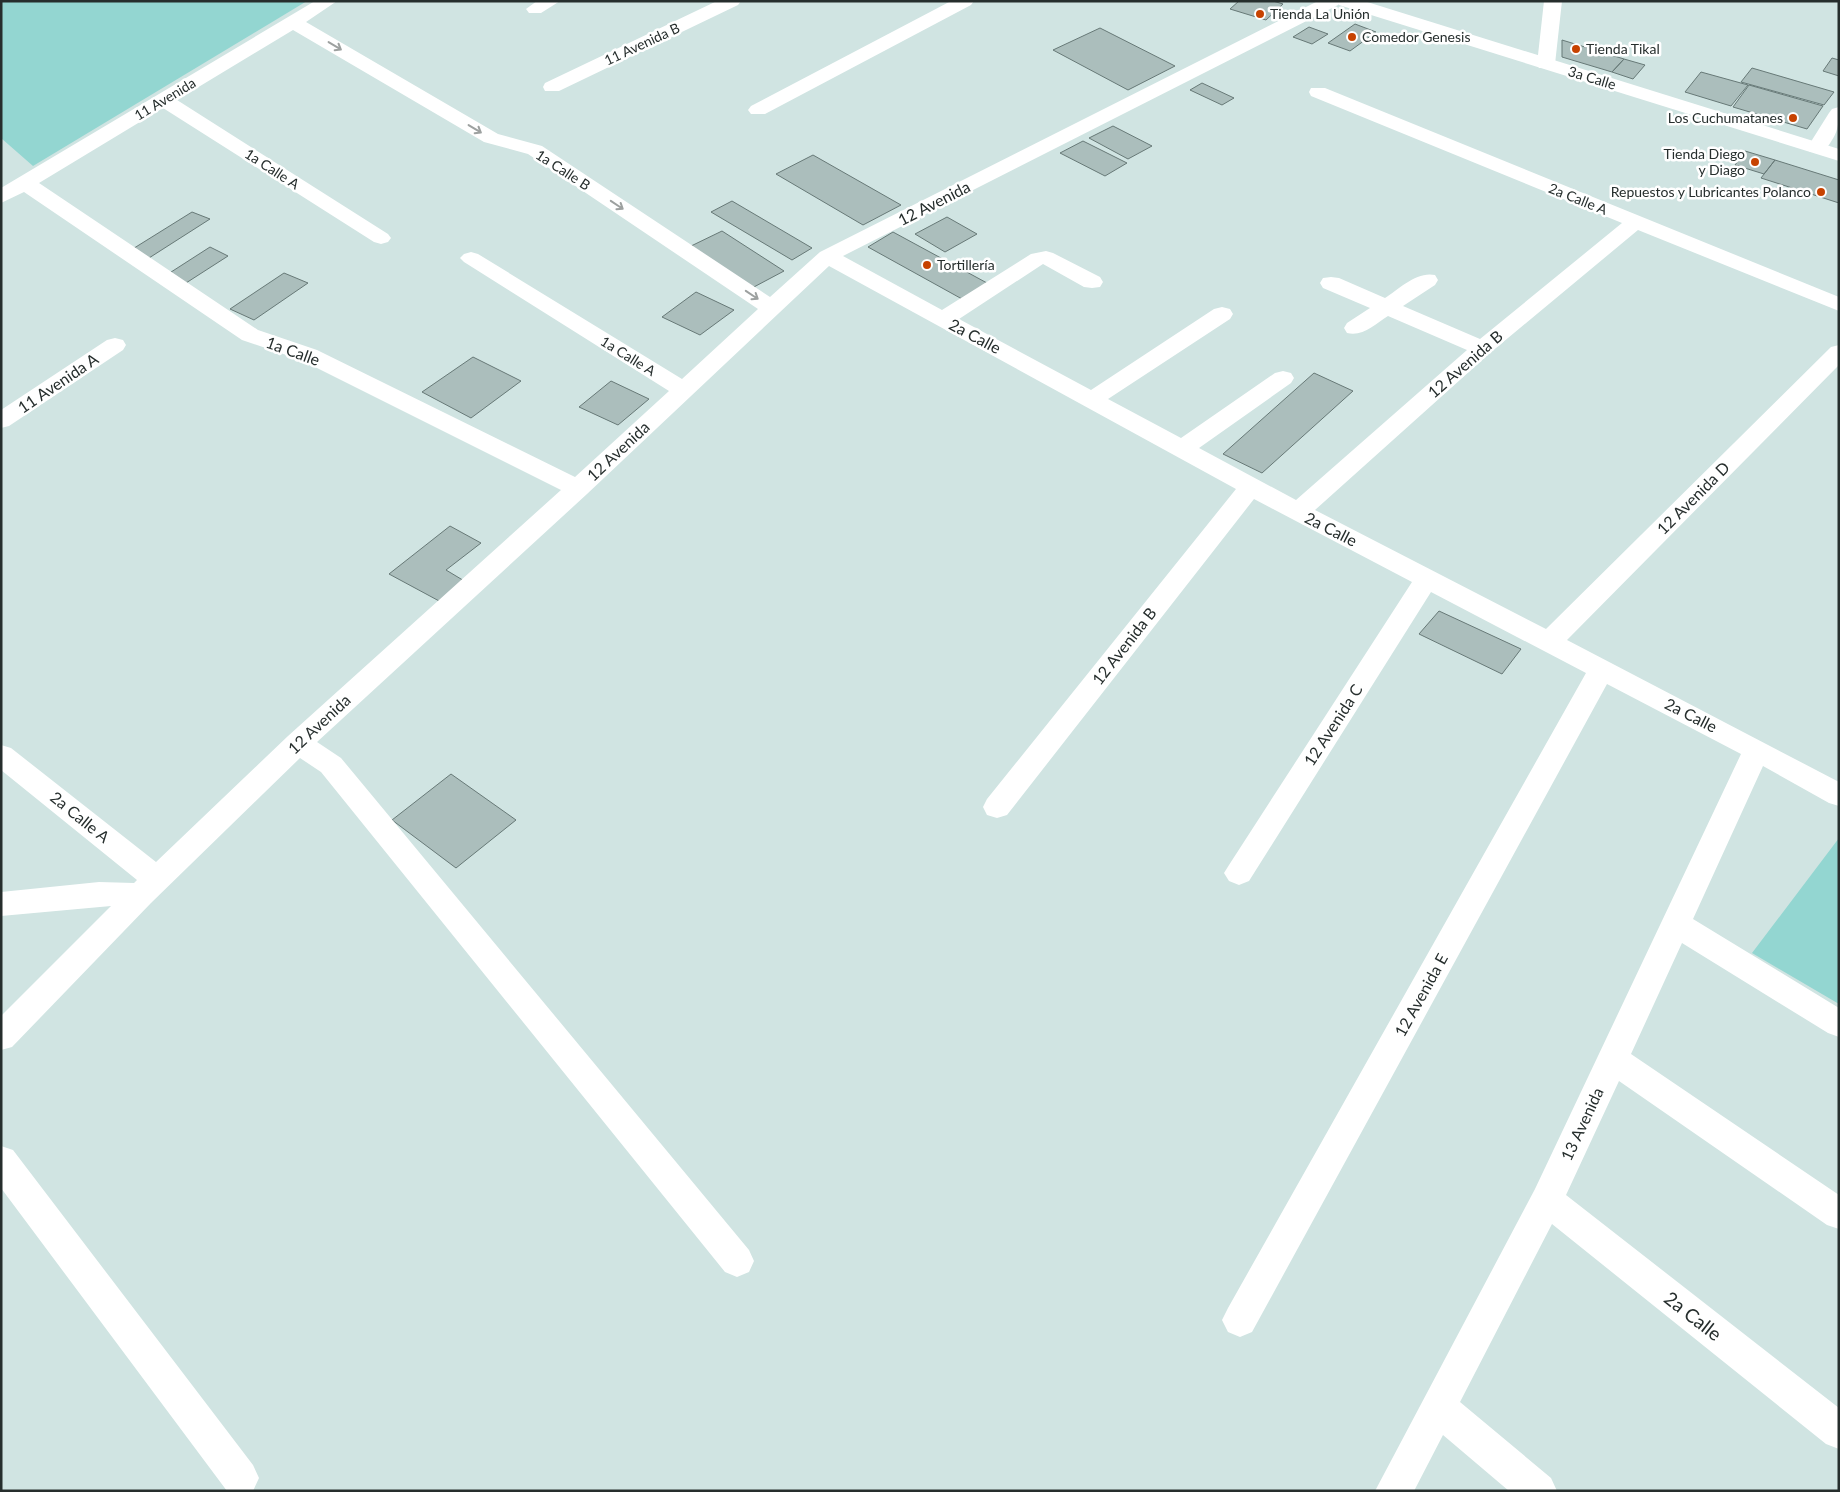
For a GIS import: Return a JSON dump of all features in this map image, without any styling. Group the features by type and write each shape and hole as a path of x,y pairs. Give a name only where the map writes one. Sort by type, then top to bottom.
{"street":[{"name":"11 Avenida","path":"1,197 328,1"},
{"path":"535,9 551,1"},
{"name":"11 Avenida B","path":"552,87 732,1"},
{"path":"758,110 965,1"},
{"name":"12 Avenida","path":"1,1037 298,743 578,488 827,256 1332,1"},
{"name":"3a Calle","path":"1345,1 1839,155"},
{"path":"1546,64 1553,1"},
{"name":"1a Calle B","path":"293,22 491,138 535,150 771,308"},
{"name":"2a Calle A","path":"1318,92 1839,305"},
{"name":"1a Calle A","path":"164,100 381,238"},
{"path":"1817,148 1838,118"},
{"name":"1a Calle","path":"25,183 250,335 309,354 578,488"},
{"name":"12 Avenida B","path":"1298,512 1482,348 1636,222"},
{"name":"2a Calle","path":"827,256 1298,512 1757,750 1839,795"},
{"path":"942,319 1038,258 1046,257 1092,282"},
{"name":"1a Calle A","path":"471,258 684,390"},
{"path":"1355,328 1427,280"},
{"path":"1331,283 1482,348"},
{"path":"1091,400 1222,314"},
{"name":"11 Avenida A","path":"1,421 115,345"},
{"name":"12 Avenida D","path":"1548,643 1839,352"},
{"path":"1182,449 1283,378"},
{"name":"12 Avenida B","path":"997,807 1251,486"},
{"name":"12 Avenida C","path":"1238,873 1427,578"},
{"name":"12 Avenida E","path":"1240,1320 1602,669"},
{"path":"298,743 331,765 737,1262"},
{"name":"13 Avenida","path":"1394,1491 1547,1200 1757,750"},
{"name":"2a Calle A","path":"1,755 150,888"},
{"path":"1,904 150,888"},
{"path":"1675,924 1839,1024"},
{"path":"1612,1059 1839,1214"},
{"path":"1,1161 240,1478"},
{"name":"2a Calle","path":"1547,1200 1839,1431"},
{"path":"1439,1408 1538,1491"}],"shaded area":[{"path":"1,1 307,1 33,166 1,138"},
{"path":"1839,838 1839,1004 1752,953"}],"building":[{"name":"Tienda La Unión","path":"1239,1 1273,1 1283,4 1266,20 1230,9"},
{"name":"Comedor Genesis","path":"1355,24 1376,32 1350,51 1328,43"},
{"path":"1309,27 1328,34 1312,44 1293,37"},
{"path":"1100,28 1175,66 1128,90 1053,50"},
{"name":"Tienda Tikal","path":"1562,40 1624,59 1612,72 1562,57"},
{"path":"1832,58 1839,60 1839,76 1823,71"},
{"path":"1624,59 1645,65 1633,79 1612,72"},
{"path":"1752,68 1834,92 1824,105 1741,82"},
{"path":"1701,72 1748,85 1731,106 1685,92"},
{"path":"1202,83 1234,98 1222,105 1190,90"},
{"name":"Los Cuchumatanes","path":"1749,85 1823,106 1807,129 1733,107"},
{"path":"1113,126 1152,146 1128,159 1089,138"},
{"path":"1083,141 1127,163 1105,176 1060,153"},
{"name":"Tienda Diego y Diago","path":"1745,151 1775,160 1764,174 1735,165"},
{"path":"813,155 901,205 863,225 776,174"},
{"name":"Repuestos y Lubricantes Polanco","path":"1775,160 1839,180 1839,203 1761,178"},
{"path":"732,201 812,248 792,260 711,212"},
{"path":"192,212 210,219 149,258 131,250"},
{"path":"947,217 977,234 945,252 915,234"},
{"path":"722,231 784,271 752,288 689,247"},
{"name":"Tortillería","path":"893,232 987,283 962,299 868,247"},
{"path":"210,247 228,256 186,283 168,274"},
{"path":"284,273 308,283 254,320 230,309"},
{"path":"696,292 734,310 700,335 662,317"},
{"path":"473,357 521,381 471,418 422,392"},
{"path":"1314,373 1353,391 1262,473 1223,454"},
{"path":"611,381 649,399 618,425 579,407"},
{"path":"450,526 481,543 446,570 466,582 441,602 389,574"},
{"path":"1439,611 1521,649 1502,674 1419,634"},
{"path":"451,774 516,820 456,868 392,820"}],"place":[{"name":"Tienda La Unión","path":"1260,14"},
{"name":"Comedor Genesis","path":"1352,37"},
{"name":"Tienda Tikal","path":"1576,49"},
{"name":"Los Cuchumatanes","path":"1793,118"},
{"name":"Tienda Diego y Diago","path":"1755,162"},
{"name":"Repuestos y Lubricantes Polanco","path":"1821,192"},
{"name":"Tortillería","path":"927,265"}]}
